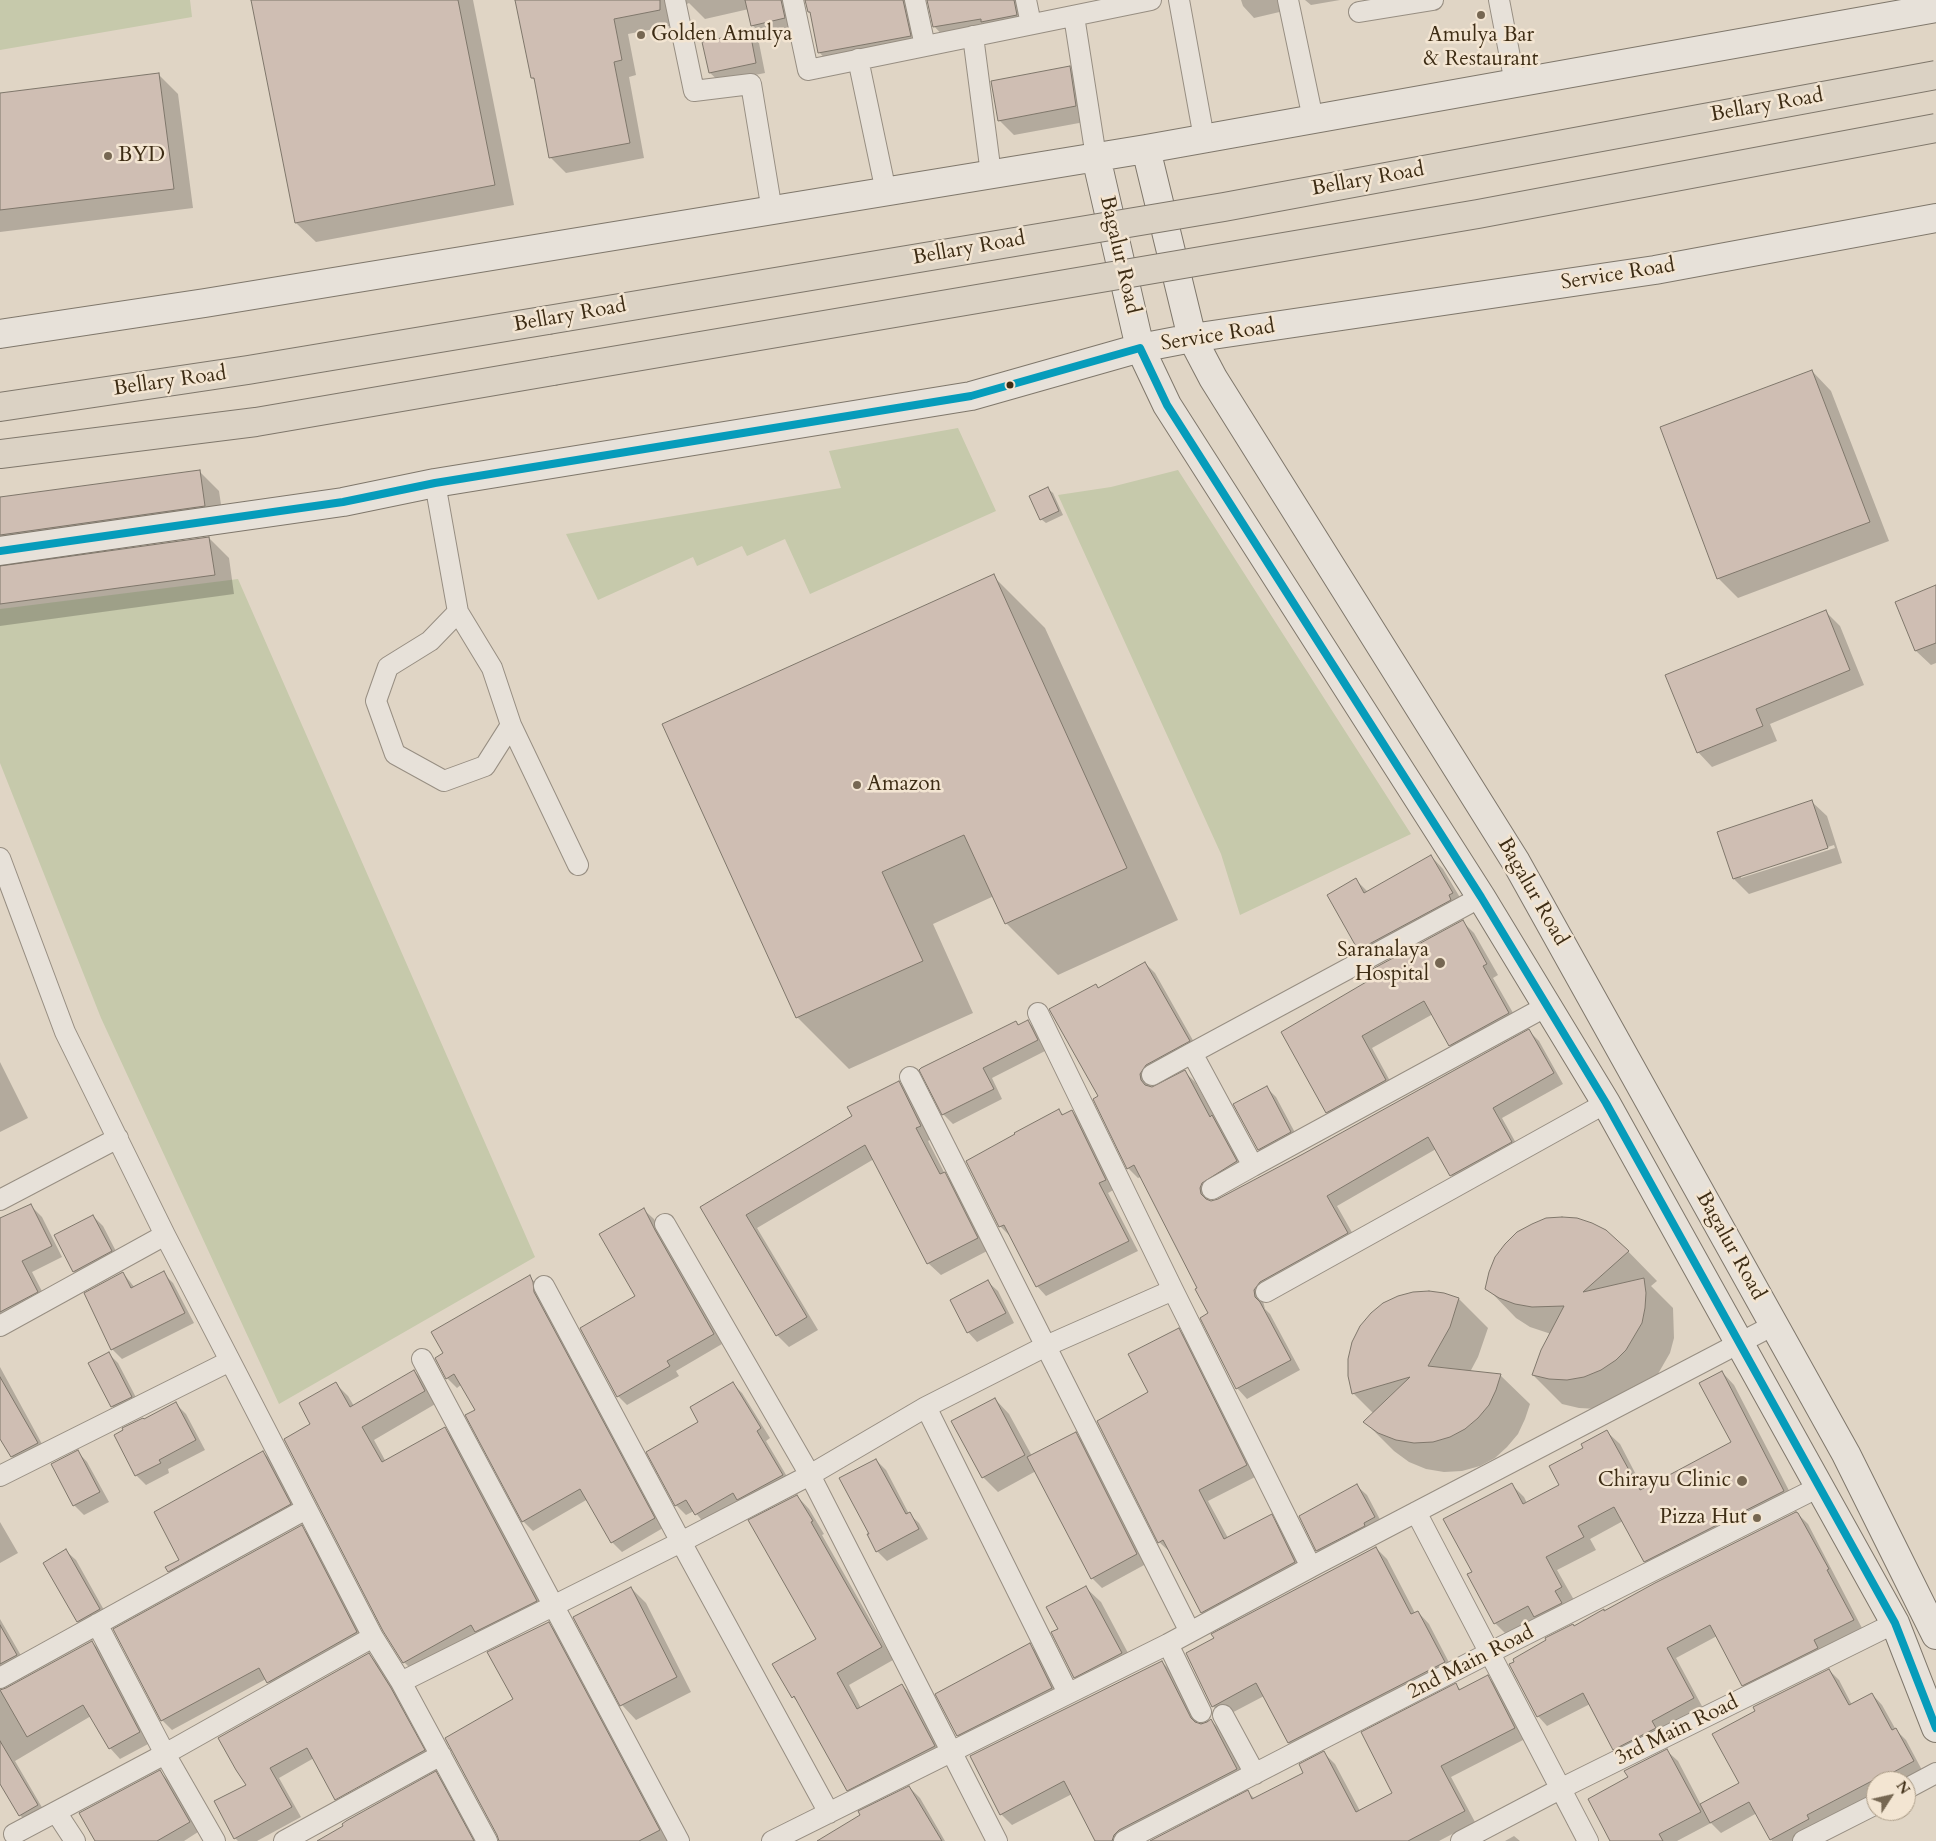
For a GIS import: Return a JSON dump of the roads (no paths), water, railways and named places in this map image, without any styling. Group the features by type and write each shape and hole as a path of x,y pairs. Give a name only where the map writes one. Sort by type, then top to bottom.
{"highway":[{"name":"Bellary Road","path":"0,406 248,370 1224,206 1936,75"},
{"path":"0,454 256,422 1478,214 1936,128"}],"main road":[{"path":"0,334 205,303 1146,149 1936,8"},
{"name":"Bagalur Road","path":"1146,149 1192,338 1218,386 1516,862 1846,1454 1936,1635"},
{"name":"Bagalur Road","path":"1096,157 1140,348 1167,405 1481,897 1606,1103 1895,1623 1936,1728"},
{"name":"Service Road","path":"0,550 342,502 435,483 971,396 1140,348 1192,338 1655,270 1936,218"}],"street":[{"path":"675,0 694,91 751,84 772,211"},
{"path":"794,0 808,70 1151,0"},
{"path":"915,0 925,46"},
{"path":"1026,0 1032,24"},
{"path":"1179,0 1204,138"},
{"path":"1288,0 1313,119"},
{"path":"1359,12 1433,0"},
{"path":"1499,0 1516,83"},
{"path":"1074,16 1096,157"},
{"path":"973,36 991,174"},
{"path":"858,59 886,192"},
{"path":"435,483 458,612 492,668 511,725 578,865"},
{"path":"458,612 430,641 388,667 376,702 395,754 444,780 485,766 511,725"},
{"path":"0,858 65,1032 165,1235 373,1637 441,1755 487,1841"},
{"path":"1152,1075 1481,897"},
{"path":"1212,1189 1548,1006"},
{"path":"1038,1013 1172,1290 1311,1567"},
{"path":"1192,1054 1253,1166"},
{"path":"910,1077 1190,1632"},
{"path":"1266,1292 1606,1103"},
{"path":"0,1200 118,1138"},
{"path":"665,1224 810,1475 998,1841"},
{"path":"0,1326 165,1235"},
{"path":"544,1286 829,1813"},
{"path":"400,1682 681,1542 810,1475 926,1407 1046,1346 1172,1290"},
{"path":"772,1841 1168,1644 1774,1324"},
{"path":"422,1359 679,1841"},
{"path":"0,1476 230,1361"},
{"path":"926,1407 1068,1693"},
{"name":"2nd Main Road","path":"1124,1841 1489,1653 1819,1488"},
{"path":"0,1678 306,1509"},
{"path":"1416,1512 1588,1841"},
{"name":"3rd Main Road","path":"1461,1841 1560,1789 1895,1623"},
{"path":"97,1624 165,1754 214,1841"},
{"path":"14,1834 165,1754 373,1637"},
{"path":"1168,1644 1201,1712"},
{"path":"1223,1715 1255,1774"},
{"path":"284,1841 441,1755"},
{"path":"1916,1784 1936,1773"},
{"path":"1803,1841 1866,1809"},
{"path":"56,1812 75,1841"}],"place":[{"name":"Amulya Bar & Restaurant","path":"1481,15"},
{"name":"Golden Amulya","path":"641,35"},
{"name":"BYD","path":"108,156"},
{"name":"Amazon","path":"857,785"},
{"name":"Saranalaya Hospital","path":"1440,963"},
{"name":"Chirayu Clinic","path":"1742,1481"},
{"name":"Pizza Hut","path":"1757,1518"}]}
